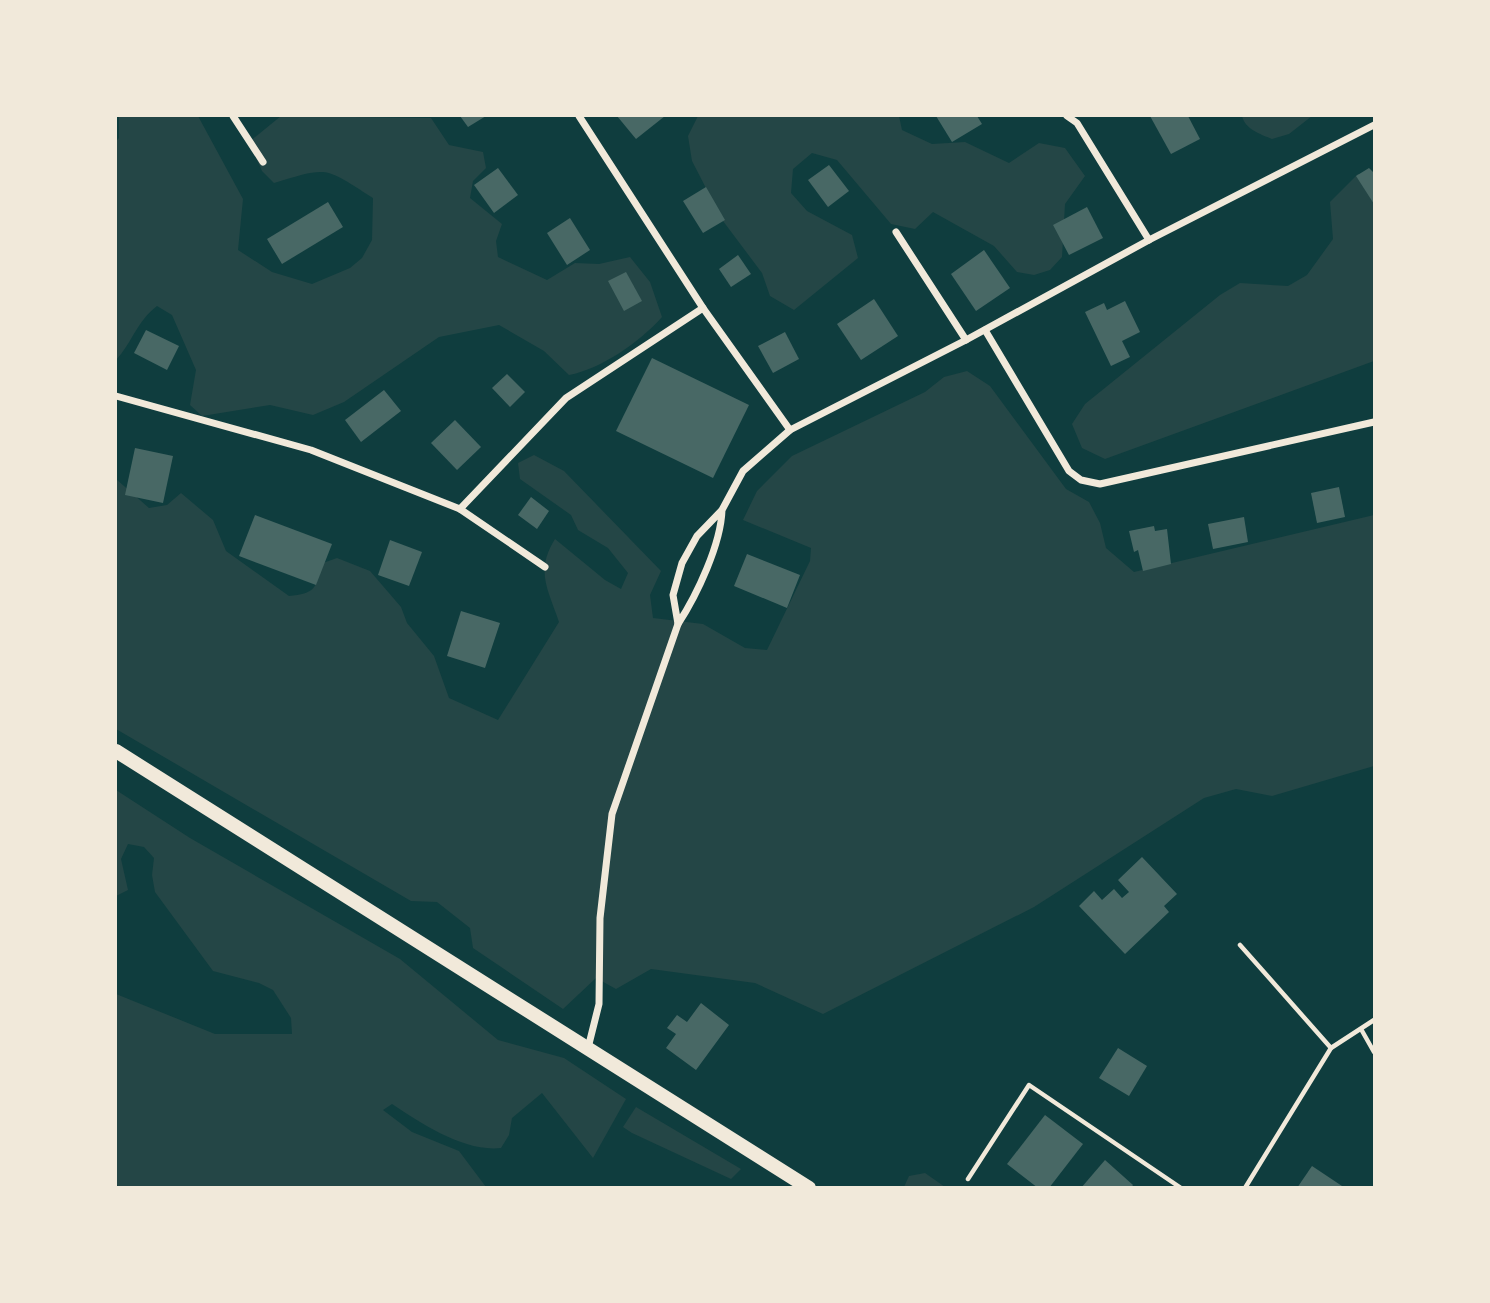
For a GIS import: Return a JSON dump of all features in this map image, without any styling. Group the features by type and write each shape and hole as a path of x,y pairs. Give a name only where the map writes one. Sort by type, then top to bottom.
{"main road":[{"path":"116,751 809,1188"}],"street":[{"path":"233,116 263,162"},
{"path":"579,116 703,308 790,430"},
{"path":"1067,116 1077,123 1149,240"},
{"path":"678,624 673,595 682,563 697,536 722,510 743,471 790,430 985,330 1149,240 1374,125"},
{"path":"896,232 966,340"},
{"path":"460,509 566,398 703,308"},
{"path":"985,330 1069,471 1081,480 1100,484 1374,422"},
{"path":"116,396 311,450 460,509 545,567"},
{"path":"589,1048 599,1004 600,918 611,814 678,624 694,600 721,531 722,510"}],"lane":[{"path":"1240,945 1331,1048"},
{"path":"1245,1188 1331,1048 1374,1020"},
{"path":"1361,1029 1374,1052"},
{"path":"968,1179 1028,1085 1181,1188"}],"shaded area":[{"path":"119,116 198,116 243,199 238,250 272,272 312,284 350,268 362,258 372,240 373,198 345,180 326,172 306,174 274,183 262,171 249,142 281,116 431,118 449,145 483,152 486,168 473,181 470,198 502,224 496,241 498,257 547,280 575,263 599,264 630,257 650,282 662,317 643,336 607,361 569,375 544,351 499,325 439,337 344,402 313,415 270,405 202,416 190,405 196,370 172,315 157,306 144,318 116,360 116,141 119,138"},
{"path":"698,116 899,116 902,130 932,144 965,142 1009,163 1039,143 1065,148 1085,176 1065,204 1062,257 1050,270 1034,275 1017,272 994,246 933,212 915,229 891,224 837,160 812,153 793,169 791,193 807,211 852,235 858,258 794,310 770,296 762,273 723,221 692,161 688,136"},
{"path":"1242,116 1312,116 1289,134 1272,139 1250,128"},
{"path":"1374,173 1374,361 1105,459 1082,448 1072,424 1085,404 1220,295 1240,283 1288,286 1307,275 1333,239 1330,202 1358,174"},
{"path":"967,371 990,386 1066,489 1089,502 1100,523 1106,548 1134,572 1374,515 1374,766 1272,796 1236,789 1204,798 1034,907 823,1014 755,983 651,969 616,989 596,978 563,1009 473,948 470,928 437,902 411,901 116,729 116,479 149,508 167,505 181,493 213,520 226,551 289,596 304,594 313,588 318,579 320,564 337,558 370,571 401,607 407,623 434,656 449,698 498,720 559,622 545,580 546,561 555,539 605,580 621,589 628,573 608,548 578,530 571,515 520,479 518,463 534,455 564,471 661,571 650,595 653,618 703,624 745,648 767,650 810,561 811,548 743,520 757,491 792,456 925,392 944,377"},
{"path":"116,790 190,838 400,959 498,1040 564,1058 626,1099 593,1158 542,1093 512,1118 509,1135 501,1148 473,1146 458,1141 430,1128 392,1104 383,1110 412,1132 459,1151 486,1187 116,1187 116,994 215,1034 292,1034 291,1018 273,990 259,983 213,971 155,892 152,875 154,858 144,847 128,844 121,859 128,890 116,896"},
{"path":"636,1107 741,1169 731,1179 632,1133 623,1127"},
{"path":"925,1173 945,1187 904,1187 909,1176"}],"building":[{"path":"460,116 486,116 468,127"},
{"path":"617,116 665,116 636,139"},
{"path":"936,116 977,116 982,124 952,142"},
{"path":"1150,116 1188,116 1200,139 1171,154"},
{"path":"829,165 849,191 828,207 808,180"},
{"path":"498,168 518,195 494,213 474,185"},
{"path":"1369,168 1374,173 1374,204 1356,176"},
{"path":"706,187 725,220 703,233 683,201"},
{"path":"328,202 343,227 282,264 267,239"},
{"path":"1087,207 1103,238 1069,255 1053,225"},
{"path":"570,218 590,250 567,265 547,233"},
{"path":"984,250 1010,288 976,311 951,274"},
{"path":"738,255 751,274 731,287 719,269"},
{"path":"626,272 642,301 624,311 608,281"},
{"path":"874,299 898,336 861,360 837,324"},
{"path":"1125,301 1140,332 1122,341 1130,357 1111,366 1085,312 1104,303 1107,310"},
{"path":"146,330 179,346 167,370 134,353"},
{"path":"785,332 799,359 773,373 758,346"},
{"path":"652,358 749,405 713,478 616,431"},
{"path":"507,374 525,392 510,407 492,388"},
{"path":"384,390 401,411 361,442 345,420"},
{"path":"455,420 481,447 457,470 431,443"},
{"path":"135,448 173,456 163,503 125,495"},
{"path":"1339,487 1345,517 1317,523 1311,493"},
{"path":"531,497 549,511 537,529 518,515"},
{"path":"255,515 332,544 316,585 239,556"},
{"path":"1244,517 1248,542 1213,549 1208,524"},
{"path":"1154,526 1155,531 1167,529 1171,564 1143,571 1138,550 1134,552 1129,531"},
{"path":"390,540 422,552 409,586 378,575"},
{"path":"747,554 800,575 787,608 734,586"},
{"path":"461,611 500,623 485,668 447,656"},
{"path":"1142,857 1177,894 1164,906 1169,912 1125,954 1079,906 1094,891 1102,900 1114,889 1122,898 1129,892 1118,880"},
{"path":"701,1003 729,1025 696,1070 666,1048 676,1034 667,1028 677,1015 687,1022"},
{"path":"1118,1048 1147,1066 1129,1096 1099,1078"},
{"path":"1045,1115 1083,1144 1049,1188 1038,1188 1007,1164"},
{"path":"1105,1160 1133,1185 1131,1188 1081,1188"},
{"path":"1312,1166 1345,1188 1297,1188"}]}
